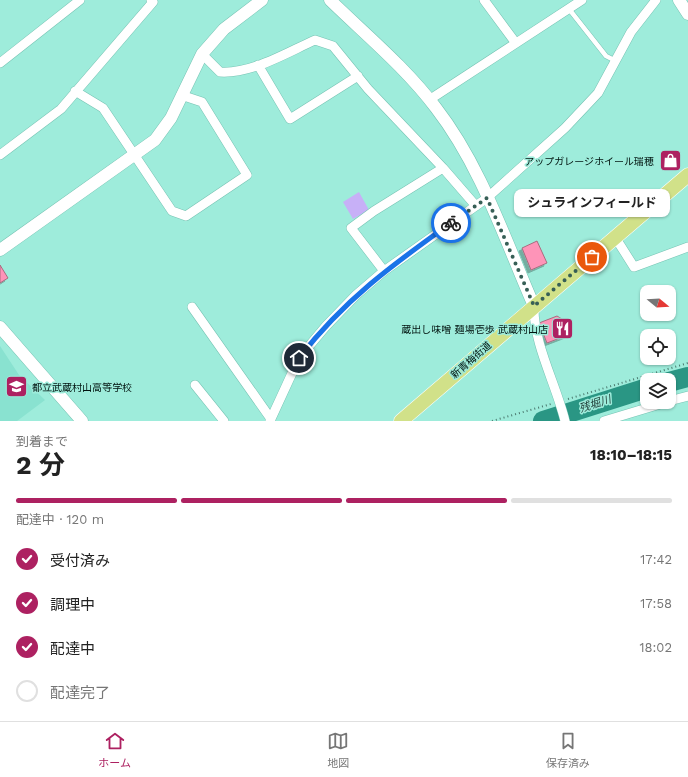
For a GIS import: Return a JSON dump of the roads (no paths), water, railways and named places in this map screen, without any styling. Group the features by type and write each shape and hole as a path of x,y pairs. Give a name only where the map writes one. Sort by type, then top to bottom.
{"main road":[{"name":"新青梅街道","path":"401,421 688,174"}],"street":[{"path":"0,63 80,0"},
{"path":"0,155 61,109 153,2 151,0"},
{"path":"0,250 155,140 171,118 202,54 224,29 262,0"},
{"path":"330,0 399,67 429,100 461,145 487,198 534,306 533,323 565,421"},
{"path":"484,0 515,42"},
{"path":"271,420 299,358 326,326 356,295 384,271 487,198 571,123 598,93 630,32 656,0"},
{"path":"679,0 688,14"},
{"path":"429,100 575,3"},
{"path":"202,54 220,72 234,73 258,65 315,40 333,46 358,76 476,206"},
{"path":"258,65 290,119 358,76"},
{"path":"75,91 103,108 172,211 186,216 247,175 202,102 181,95"},
{"path":"384,271 351,228 374,211 443,168"},
{"path":"615,238 634,267 688,246"},
{"path":"192,307 271,420"},
{"path":"0,327 82,421"},
{"path":"195,385 224,421"},
{"path":"676,400 688,396"},
{"path":"604,421 644,409"}],"lane":[{"path":"575,3 606,56 614,60"}],"waterway":[{"name":"残堀川","path":"676,380 688,377"},
{"name":"残堀川","path":"543,421 640,390"}],"place":[{"name":"アップガレージホイール瑞穂","path":"670,161"},
{"name":"シュラインフィールド","path":"592,257"},
{"name":"蔵出し味噌 麺場壱歩 武蔵村山店","path":"563,329"},
{"name":"都立武蔵村山高等学校","path":"16,387"}]}
